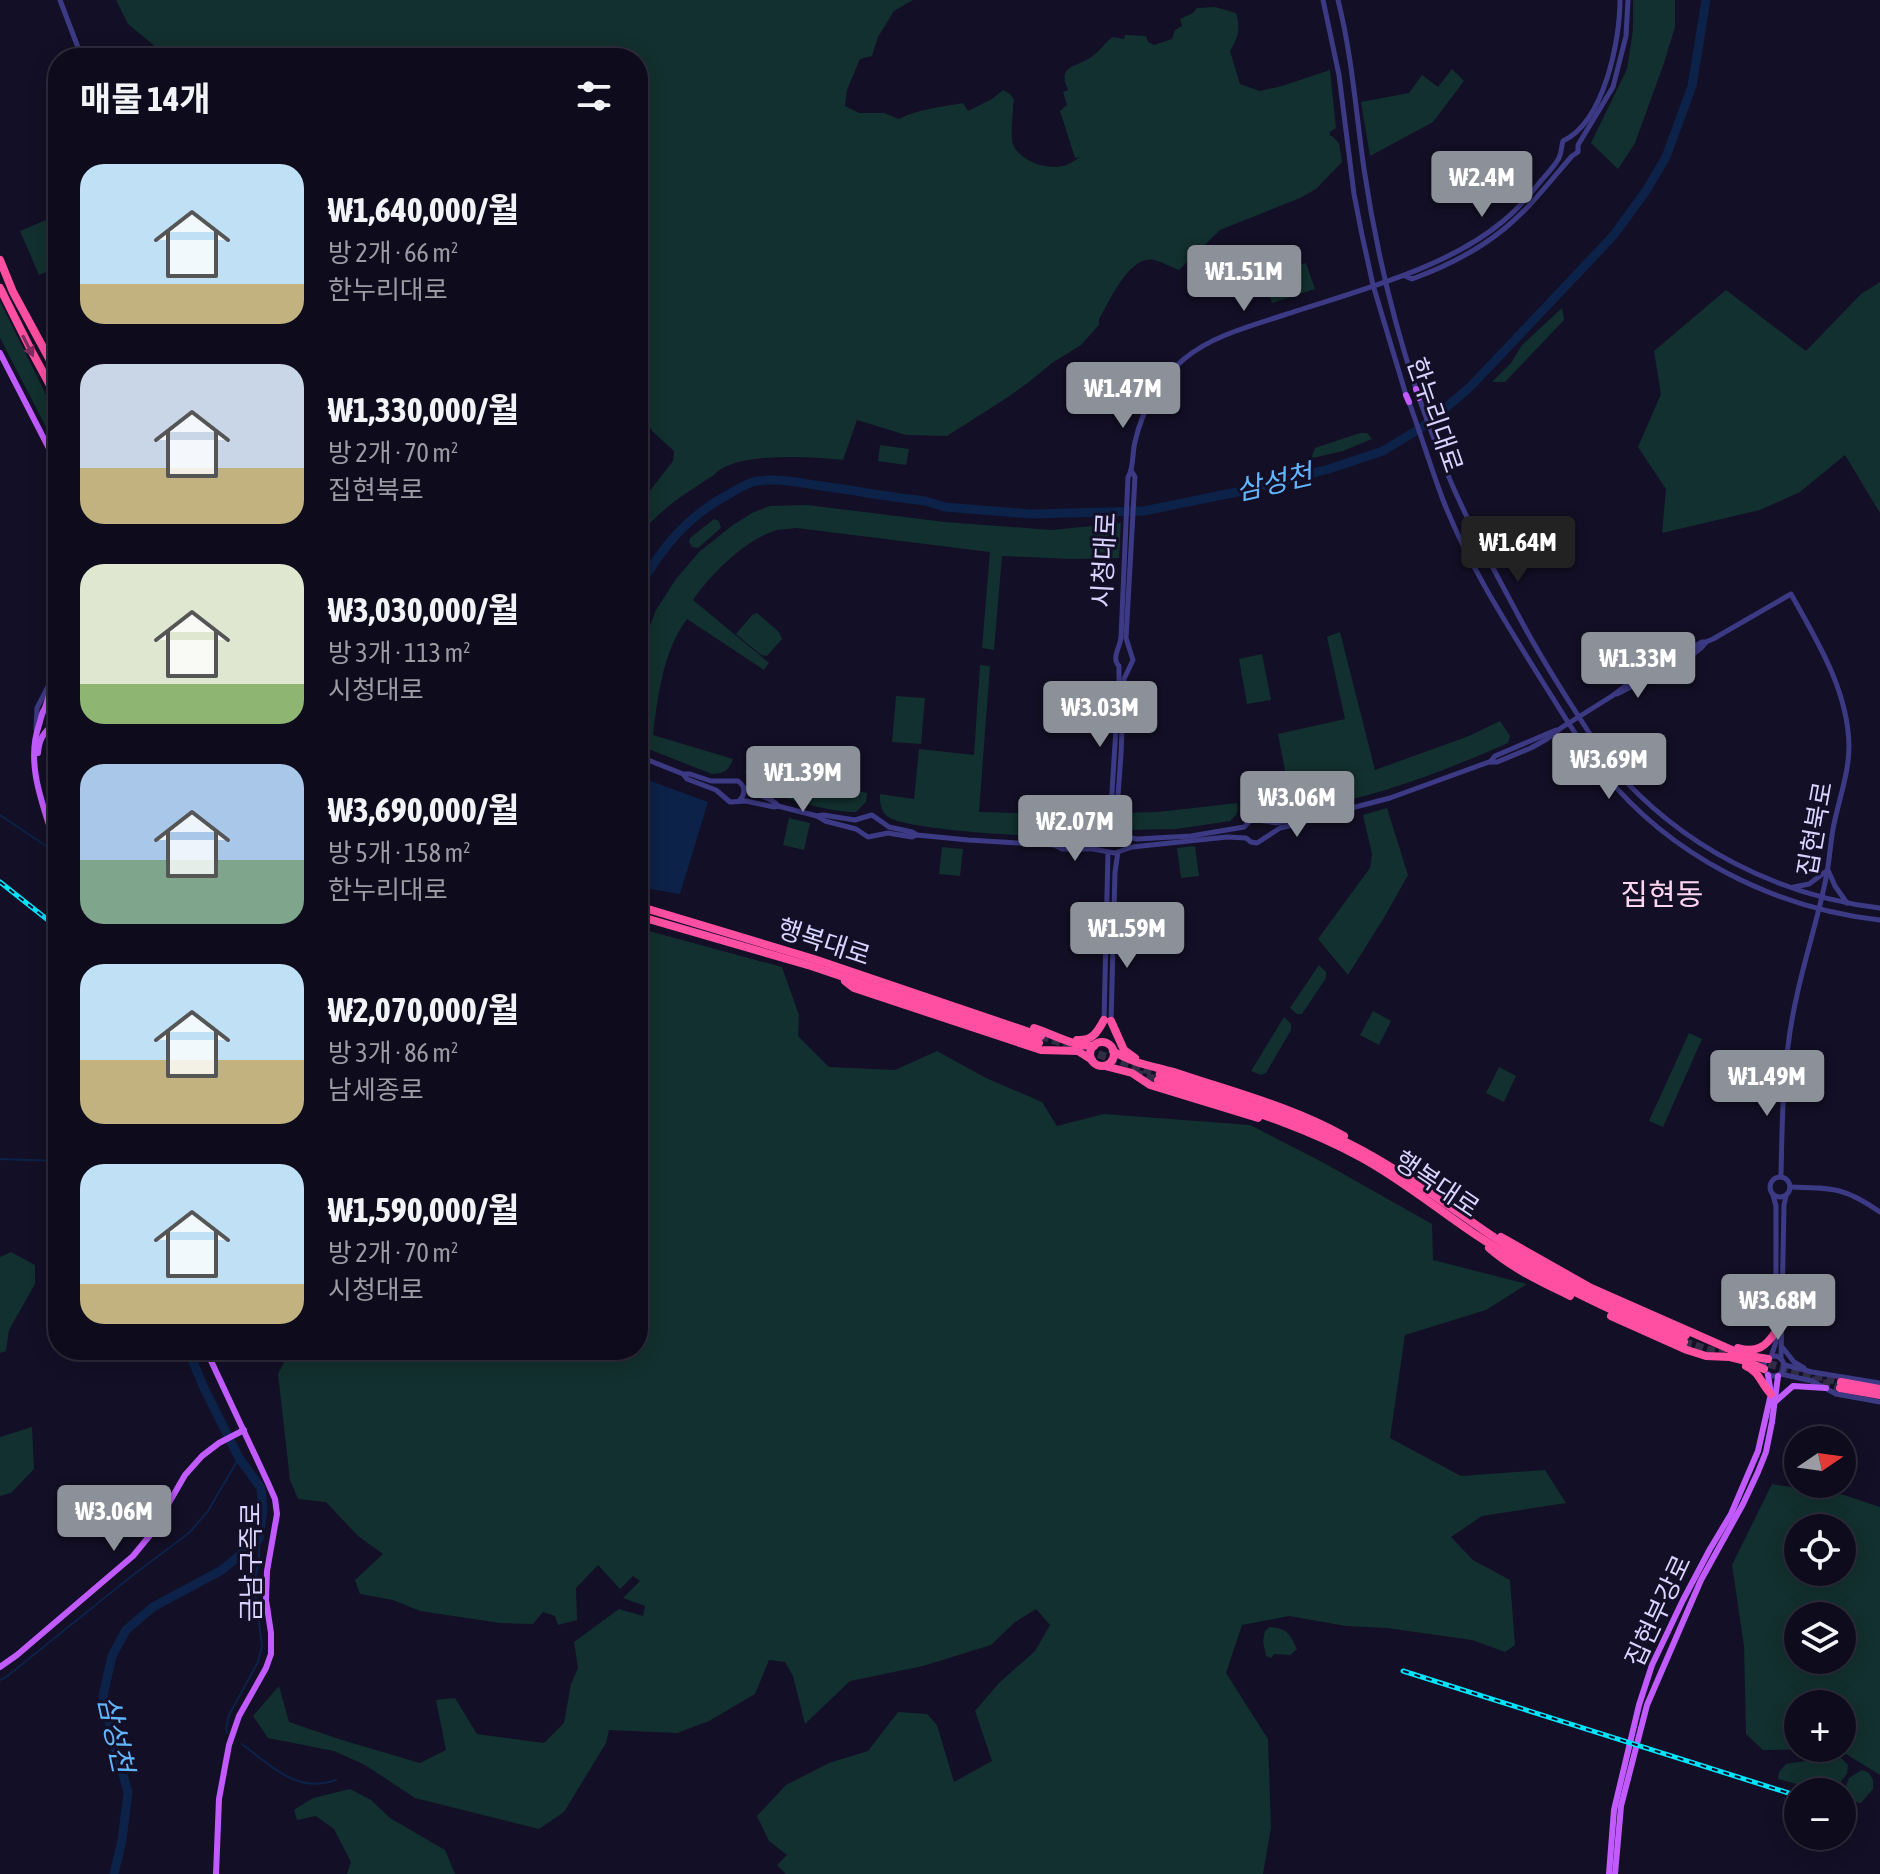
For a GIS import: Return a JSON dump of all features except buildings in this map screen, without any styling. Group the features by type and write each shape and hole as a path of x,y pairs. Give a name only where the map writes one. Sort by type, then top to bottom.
{"highway":[{"path":"0,262 48,357"},
{"path":"0,289 48,382"},
{"name":"행복대로","path":"648,909 1042,1040"},
{"name":"행복대로","path":"648,919 838,972"},
{"path":"1042,1040 1086,1041 1108,1020"},
{"path":"1098,1064 1090,1052 1101,1038 1108,1020"},
{"path":"1098,1064 1113,1059 1108,1020"},
{"path":"1108,1020 1124,1050 1156,1077"},
{"path":"1042,1040 1082,1046 1105,1043 1156,1077"},
{"path":"1042,1040 1078,1051 1098,1064 1156,1077 1302,1133 1417,1189"},
{"name":"행복대로","path":"1156,1077 1255,1105 1350,1144 1476,1230"},
{"path":"1476,1230 1501,1258 1606,1314 1743,1355 1769,1358"},
{"path":"1476,1230 1509,1240 1591,1288 1655,1317 1690,1338 1706,1356 1753,1369 1773,1398"},
{"path":"1690,1338 1709,1336 1737,1348 1753,1350 1765,1346 1779,1329"},
{"path":"1706,1356 1730,1357 1766,1372"},
{"path":"1880,1386 1840,1385 1880,1395"}],"main road":[{"path":"0,353 48,447"},
{"name":"한누리대로","path":"1416,389 1419,398"},
{"path":"40,732 41,716 48,699"},
{"path":"41,716 44,722 48,721"},
{"path":"48,726 34,743 35,773 48,820"},
{"name":"금남구즉로","path":"210,1360 241,1432 275,1499 277,1514 267,1571 271,1654 239,1716 229,1745 221,1778 216,1874"},
{"name":"집현부강로","path":"1615,1874 1621,1806 1647,1703 1701,1580 1738,1514 1766,1452 1773,1398 1766,1372"},
{"name":"집현부강로","path":"1609,1874 1614,1810 1639,1705 1652,1665 1683,1600 1731,1514 1754,1462 1780,1375"},
{"path":"1773,1398 1793,1386 1826,1388"},
{"path":"0,1667 133,1556 151,1534 185,1475 202,1456 241,1432"}],"street":[{"path":"60,0 78,48"},
{"name":"한누리대로","path":"1323,0 1339,75 1354,194 1373,285 1444,501 1476,570 1521,648 1603,772 1638,810 1685,847 1708,863 1748,883 1834,913 1880,920"},
{"name":"한누리대로","path":"1338,0 1364,173 1385,280 1416,389"},
{"path":"1620,0 1619,35 1605,83 1582,126 1563,141 1561,150 1566,155 1572,156 1578,152 1578,145 1613,87 1626,36 1628,0"},
{"path":"1569,138 1578,145"},
{"name":"시청대로","path":"1128,650 1126,623 1132,456 1152,397 1173,370 1197,350 1235,331 1404,275 1458,251 1502,222 1540,183 1559,159 1561,150"},
{"name":"시청대로","path":"1404,275 1412,279 1439,268 1498,234 1526,209 1572,156"},
{"name":"한누리대로","path":"1419,398 1459,501 1534,644 1590,736 1620,774 1669,821 1728,860 1765,878 1822,897 1880,908"},
{"name":"시청대로","path":"1118,651 1130,541"},
{"name":"집현북로","path":"1660,658 1679,655 1713,639 1791,594 1825,655 1843,707 1849,746 1828,870 1796,998 1788,1046 1782,1112 1781,1177"},
{"name":"집현북로","path":"1669,670 1706,642"},
{"path":"1108,1020 1115,872 1123,843 1119,836 1117,810 1124,679 1133,660 1128,650 1118,651 1115,660 1119,666 1122,669 1129,667"},
{"path":"683,774 687,779 716,790 730,802 778,806 847,825 868,837 888,833 1107,851 1227,837 1246,838 1257,843 1280,828 1390,798 1531,748 1612,696 1644,672 1654,660 1660,658 1665,661 1668,674 1641,682 1612,696"},
{"path":"1650,665 1657,678"},
{"path":"1108,1020 1107,851 1103,844 1111,815 1119,666"},
{"path":"40,732 37,708 48,687"},
{"path":"648,760 711,781 738,781 752,794 776,802 778,806"},
{"path":"722,795 727,781"},
{"path":"739,801 744,794 743,787"},
{"path":"817,816 855,820 872,815 889,827 917,835"},
{"path":"861,832 859,823 862,818"},
{"path":"1054,845 1061,841 1114,834 1137,839 1172,838 1244,827 1252,819 1276,823 1313,818"},
{"path":"876,834 880,822"},
{"path":"1264,822 1267,836"},
{"path":"1244,827 1246,838"},
{"path":"1792,887 1809,884 1828,870 1848,903"},
{"path":"1781,1359 1783,1347 1779,1329 1776,1206 1770,1189 1771,1182 1781,1177 1788,1181 1790,1187 1784,1205 1779,1329 1765,1363 1766,1372 1812,1381 1836,1394 1880,1402"},
{"path":"1790,1187 1843,1190 1880,1212"},
{"path":"1773,1195 1786,1196"},
{"path":"1783,1347 1794,1362 1812,1372"},
{"path":"1769,1358 1776,1356 1785,1365 1880,1386"},
{"path":"1780,1375 1785,1365"}],"green space":[{"path":"116,0 913,0 894,11 878,37 872,56 860,59 847,90 845,106 859,113 884,113 899,119 963,103 968,111 1003,90 1014,100 1012,136 1016,150 1034,163 1057,167 1080,157 1075,158 1060,111 1067,105 1063,92 1068,90 1065,82 1067,71 1094,55 1113,37 1146,36 1148,42 1154,45 1172,39 1175,30 1182,26 1180,19 1197,8 1215,7 1236,13 1238,33 1230,51 1240,84 1260,91 1330,70 1336,128 1330,136 1339,143 1342,162 1316,189 1300,198 1220,230 1179,270 1154,260 1145,260 1136,265 1115,291 1099,319 1099,325 1081,345 947,436 906,435 857,420 843,460 775,457 724,467 682,496 648,526 648,493 673,461 674,451 648,425 648,48 157,48 128,24"},
{"path":"1633,0 1675,0 1675,27 1635,143 1618,169 1591,143 1627,69 1633,30"},
{"path":"1452,69 1464,81 1433,122 1370,156 1361,102 1409,93 1422,75 1438,87"},
{"path":"48,219 48,271 39,275 20,231"},
{"path":"1306,263 1315,289 1272,303 1263,277"},
{"path":"1880,282 1880,513 1845,455 1800,492 1760,510 1662,533 1666,489 1638,447 1661,394 1654,351 1726,290 1806,351 1861,294"},
{"path":"0,301 48,399 48,431 0,338"},
{"path":"1562,308 1564,320 1505,382 1492,382 1511,363 1522,345"},
{"path":"1367,433 1372,439 1343,451 1313,458 1315,448"},
{"path":"880,445 909,449 906,465 878,461"},
{"path":"807,505 945,522 1052,530 1121,523 1119,558 1002,556 994,650 982,648 990,552 797,528 777,530 753,541 709,579 693,600 769,663 764,670 687,619 667,659 657,705 653,735 733,759 726,771 712,774 648,749 648,631 656,610 676,579 699,552 733,525 770,506"},
{"path":"714,519 719,521 721,528 698,548 692,547 690,538"},
{"path":"757,613 779,632 782,639 767,656 761,655 736,634"},
{"path":"1340,632 1375,770 1469,736 1500,721 1510,736 1508,743 1382,791 1282,814 1262,810 1257,788 1287,781 1278,734 1345,719 1327,637"},
{"path":"1262,654 1271,700 1247,704 1239,659"},
{"path":"980,665 990,666 979,812 1106,815 1099,830 1053,836 987,833 923,826 885,814 880,794 914,799 919,749 974,755"},
{"path":"896,696 925,698 921,744 892,742"},
{"path":"747,765 867,793 866,802 856,812 817,807 787,798 750,783 745,772"},
{"path":"1237,803 1236,815 1230,821 1177,829 1130,830 1125,826 1124,813"},
{"path":"1387,808 1408,875 1348,975 1318,939 1370,868 1372,854 1363,815"},
{"path":"789,818 810,823 804,850 783,845"},
{"path":"1195,846 1199,876 1181,878 1177,848"},
{"path":"942,847 963,849 960,876 939,874"},
{"path":"648,931 782,967 799,1015 798,1036 829,1067 895,1070 937,1051 986,1078 1042,1102 1057,1126 1104,1114 1250,1125 1432,1224 1433,1260 1527,1284 1486,1310 1405,1335 1390,1438 1461,1476 1545,1470 1566,1503 1482,1516 1451,1537 1473,1560 1510,1580 1515,1645 1505,1652 1472,1640 1387,1628 1346,1626 1289,1616 1242,1625 1226,1673 1268,1739 1271,1828 1263,1874 786,1874 777,1865 787,1855 769,1841 757,1816 786,1785 829,1763 868,1751 898,1712 927,1714 937,1725 954,1782 992,1761 975,1711 999,1683 1035,1651 1050,1625 1036,1609 1015,1622 991,1645 923,1666 850,1681 805,1724 793,1676 785,1662 769,1660 755,1694 709,1721 677,1733 609,1730 606,1743 564,1812 539,1829 415,1798 365,1765 334,1751 268,1738 253,1716 279,1686 289,1722 420,1763 446,1750 436,1700 455,1698 477,1734 544,1743 564,1723 571,1684 578,1668 574,1642 619,1609 643,1616 645,1606 623,1598 640,1581 633,1576 620,1589 598,1565 576,1588 577,1620 558,1625 555,1616 543,1612 533,1624 500,1623 420,1611 393,1600 360,1594 355,1580 383,1554 358,1536 326,1502 298,1499 290,1480 278,1374 285,1360 648,1360"},
{"path":"1319,965 1326,972 1326,978 1302,1014 1297,1014 1290,1008"},
{"path":"1373,1011 1391,1021 1379,1045 1360,1035"},
{"path":"1284,1017 1291,1024 1291,1030 1266,1073 1261,1075 1251,1071"},
{"path":"1689,1033 1702,1039 1663,1127 1649,1121"},
{"path":"1499,1067 1516,1076 1504,1102 1486,1093"},
{"path":"11,1252 35,1265 35,1284 9,1330 6,1351 0,1353 0,1257"},
{"path":"32,1427 34,1469 11,1493 0,1496 0,1437"},
{"path":"1772,1484 1784,1486 1784,1498 1853,1498 1880,1507 1880,1775 1856,1760 1856,1690 1784,1690 1784,1750 1763,1750 1746,1734 1744,1646 1732,1565"},
{"path":"1270,1627 1288,1633 1297,1649 1290,1655 1266,1656 1263,1641 1265,1631"},
{"path":"1845,1762 1848,1765 1844,1778 1778,1779 1779,1772 1786,1764"},
{"path":"1862,1770 1869,1773 1873,1780 1873,1789 1861,1803 1856,1801 1856,1778 1849,1778"},
{"path":"350,1789 371,1800 390,1818 445,1850 455,1874 347,1874 351,1862 334,1829 316,1816 297,1820 294,1810 313,1798"}],"water":[{"path":"648,780 708,802 680,894 648,889"}],"waterway":[{"name":"삼성천","path":"648,573 666,546 689,522 715,502 753,482 792,481 925,501 945,507 1031,514 1144,511 1329,469 1383,451 1424,426 1469,388 1613,236 1646,191 1666,157 1692,86 1706,0"},
{"path":"0,815 48,847"},
{"path":"0,1159 48,1161"},
{"name":"삼성천","path":"114,1874 128,1792 103,1696 112,1656 126,1630 153,1607 222,1570 259,1539 263,1510 261,1488 239,1458 192,1360"},
{"path":"0,1680 189,1533 208,1511 239,1458"},
{"path":"227,1733 229,1715 258,1662 262,1646 254,1586 259,1539"},
{"path":"242,1744 274,1769 297,1781 322,1783 336,1780"}],"tunnel":[{"path":"1041,1036 1160,1074"},
{"path":"1135,1073 1158,1080"},
{"path":"1684,1342 1725,1355"},
{"path":"1757,1360 1841,1382"},
{"path":"1811,1380 1840,1388"}],"railway":[{"path":"0,882 48,920"},
{"path":"1403,1671 1784,1792"}],"district":[{"name":"집현동","path":"1662,894"}]}
